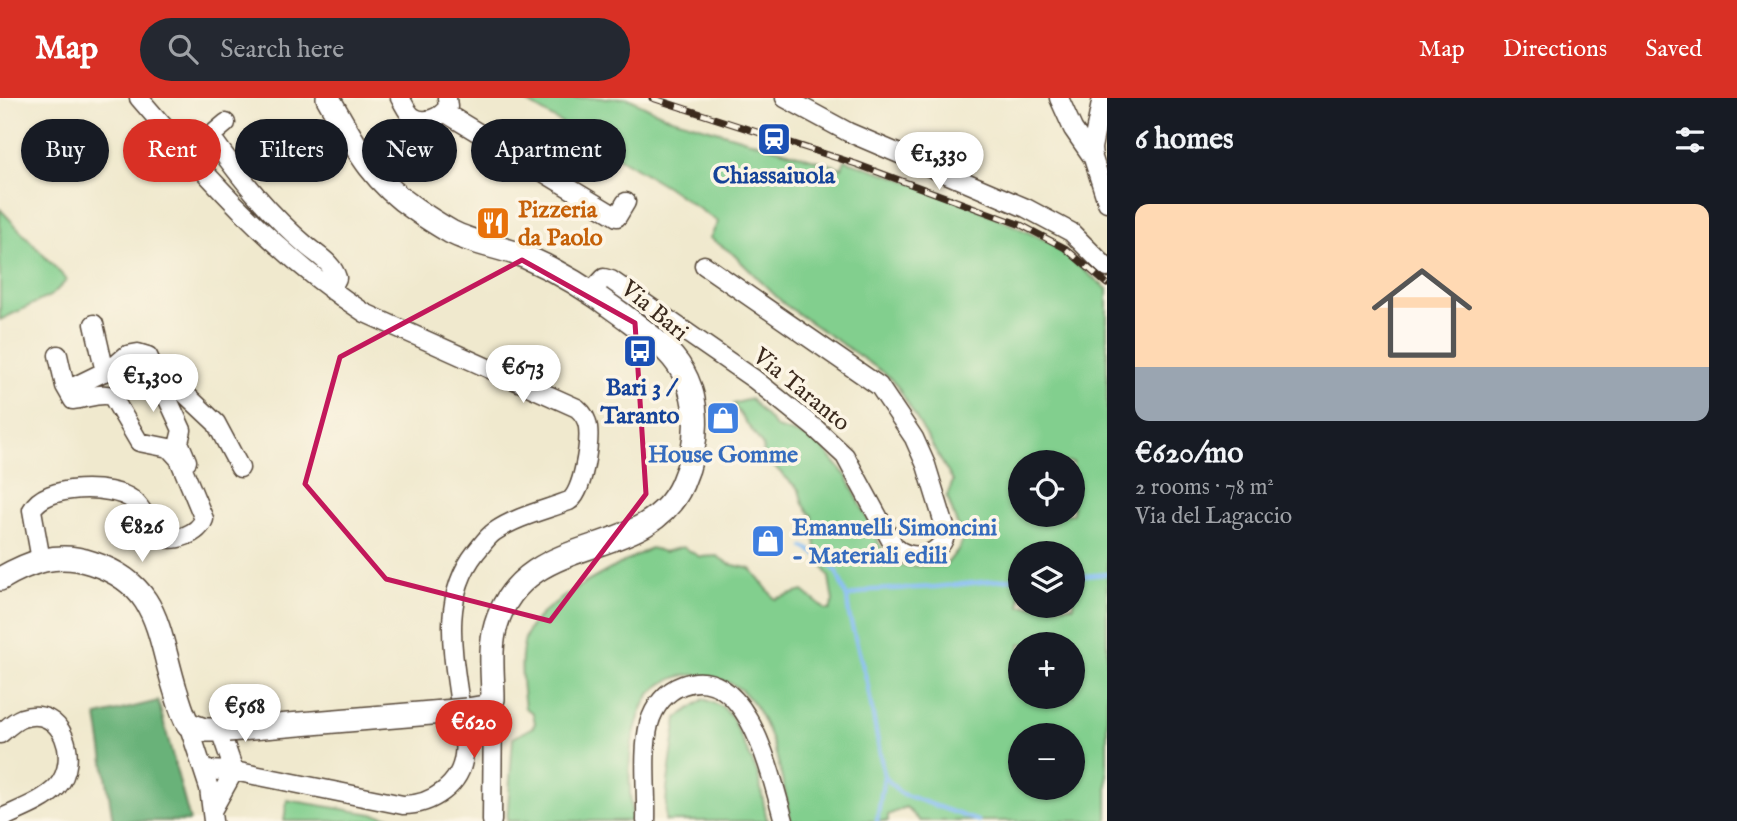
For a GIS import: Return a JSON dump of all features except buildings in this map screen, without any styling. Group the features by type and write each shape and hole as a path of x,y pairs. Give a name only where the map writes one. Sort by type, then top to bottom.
{"street":[{"path":"139,98 239,211 331,290 365,313 577,408 583,412 588,427 580,489 573,499 494,532 476,552 462,576 453,601 451,634 465,744 461,768 450,785 434,798 421,804 403,805 234,771 204,770"},
{"name":"Via Bari","path":"328,98 368,166 383,184 413,208 451,232 525,257 590,292 644,331 674,359 686,380 693,403 697,426 694,453 680,489 660,514 623,535 555,559 532,573 504,607 495,628 492,654 493,699"},
{"path":"400,98 411,115 417,119 432,119 446,105 617,218 626,202"},
{"path":"785,98 848,132 1026,208 1071,232 1107,268"},
{"path":"1059,98 1078,138 1093,159"},
{"path":"1102,98 1092,148 1107,202"},
{"path":"226,123 212,138 252,193 284,227 332,267 337,278 331,290"},
{"name":"Via Taranto","path":"590,292 600,280 611,280 754,379 816,429 845,456 899,552 918,555 940,548 945,541 946,530 926,465 915,438 879,386 704,265"},
{"path":"94,324 105,372"},
{"path":"69,389 105,372 127,355 138,353 148,356 182,430 179,442 208,508"},
{"path":"41,560 32,510 41,499 53,494 99,490 131,498 155,533 162,537 177,539 190,534 204,519 179,459 169,448 139,442 113,396 103,393 73,400 65,386 58,355"},
{"path":"155,370 216,423 240,468"},
{"path":"0,579 41,560 72,558 100,565 125,578 145,597 154,614 177,695 204,770 213,815"},
{"path":"646,821 647,737 650,721 663,697 685,684 697,682 725,691 736,699 745,713 767,761 784,821"},
{"path":"188,724 204,730 224,730 467,710 481,708 493,699"},
{"path":"492,821 493,699"},
{"path":"0,733 23,718 37,717 48,720 58,728 65,739 68,761 65,775 53,791 0,819"},
{"path":"213,815 234,771 224,730"}],"highlighted area":[{"path":"522,260 635,323 646,494 550,621 386,579 305,484 340,357"}],"green space":[{"path":"520,98 628,98 665,116 842,168 845,160 946,194 1049,242 1107,289 1107,821 920,821 906,807 888,815 888,821 791,821 770,735 757,709 741,690 729,683 692,675 677,677 658,687 648,697 640,713 630,757 632,821 507,821 513,738 533,727 535,723 533,713 525,708 522,670 524,642 535,621 564,596 651,548 664,552 683,547 700,557 717,556 729,564 751,569 775,599 803,591 826,610 830,610 833,601 829,577 817,555 812,516 803,504 799,490 777,469 765,462 763,446 733,404 750,399 777,428 810,438 822,447 847,477 886,557 897,566 945,566 960,547 962,538 947,496 953,481 898,387 887,375 784,304 732,253 710,238 718,222 626,162 626,119 555,119"},
{"path":"0,209 67,280 52,295 0,320"},
{"path":"704,699 723,707 732,718 758,774 767,821 665,821 677,718"},
{"path":"158,701 190,821 113,821 97,716"},
{"path":"287,800 410,820 410,821 284,821"}],"waterway":[{"path":"804,547 823,558 836,571 847,597 849,615 867,682 884,776 877,821"},
{"path":"1085,576 1107,574"},
{"path":"847,597 871,590 1008,579"},
{"path":"884,776 900,793 978,821"}],"railway":[{"path":"652,98 856,164 1021,225 1065,248 1107,284"}],"place":[{"name":"Chiassaiuola","path":"774,139"},
{"name":"Pizzeria da Paolo","path":"493,223"},
{"name":"Bari 3 / Taranto","path":"640,351"},
{"name":"House Gomme","path":"723,418"},
{"name":"Emanuelli Simoncini - Materiali edili","path":"768,541"}]}
